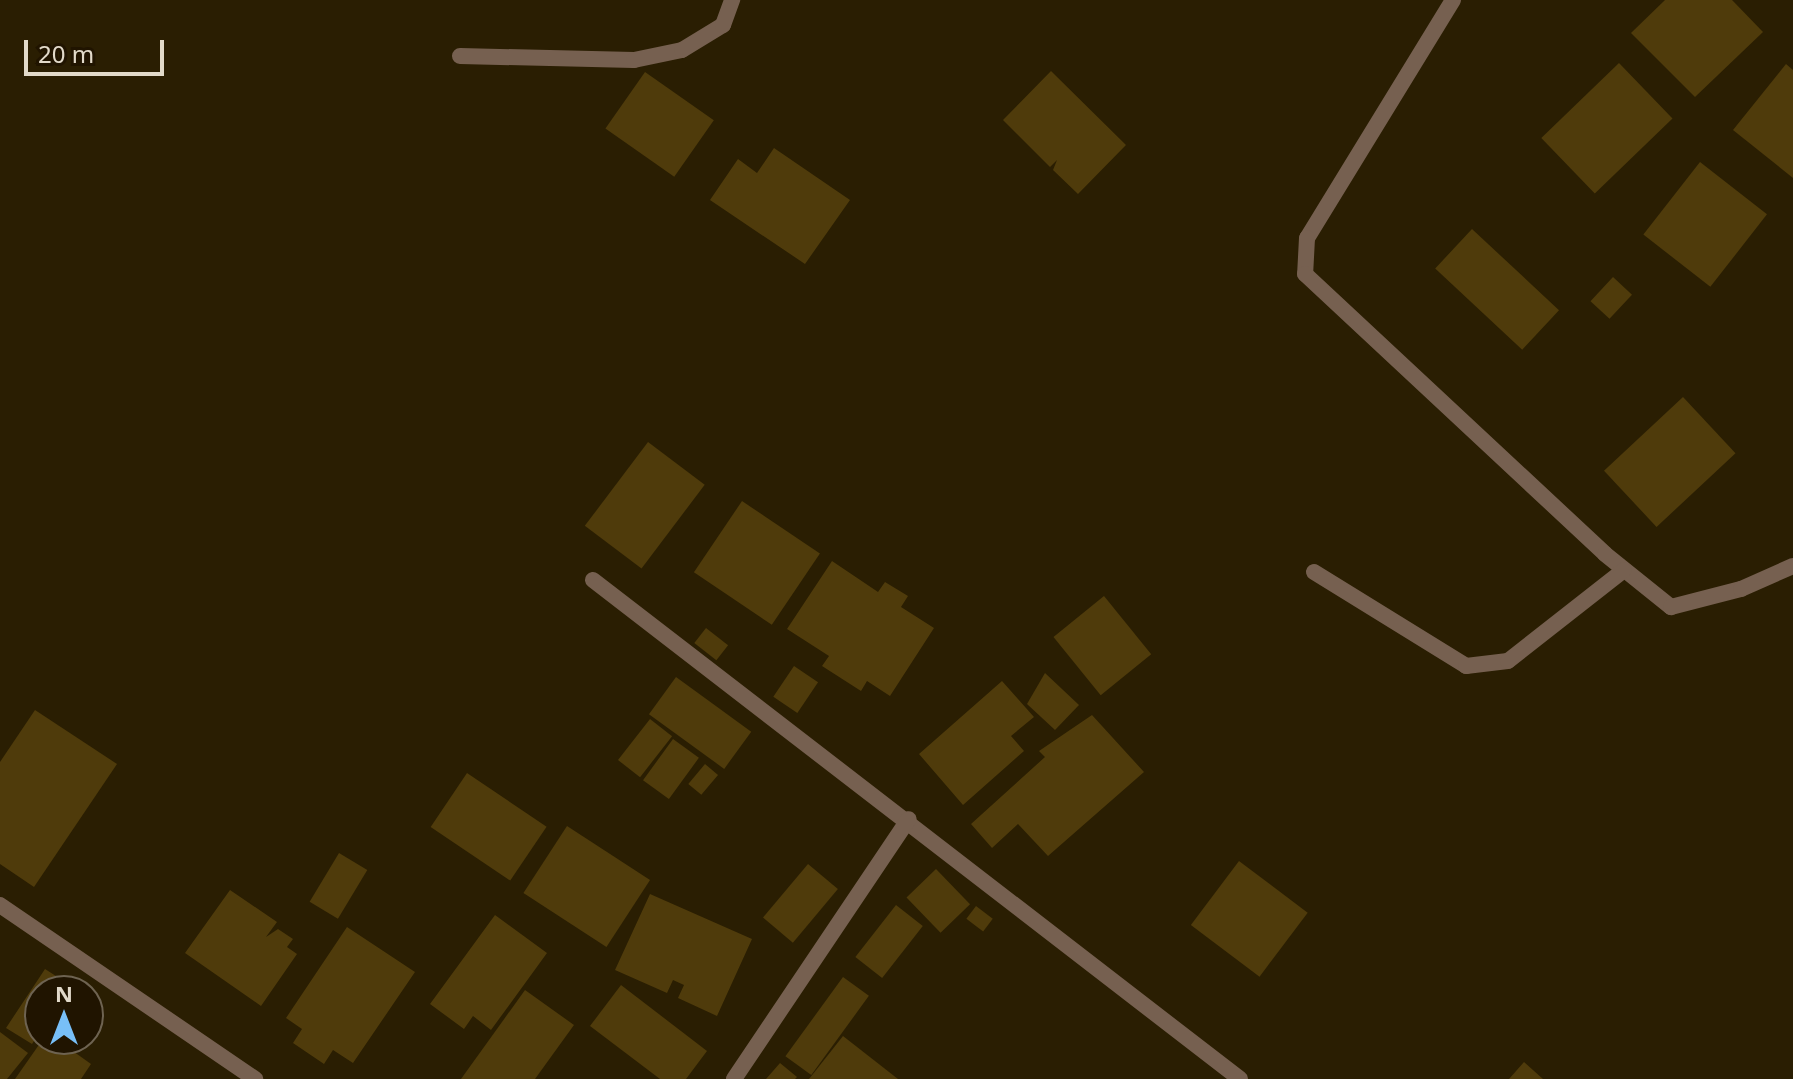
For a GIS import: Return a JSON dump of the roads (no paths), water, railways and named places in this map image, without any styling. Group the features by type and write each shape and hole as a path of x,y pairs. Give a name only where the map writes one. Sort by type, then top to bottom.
{"street":[{"path":"460,56 634,60 682,50 723,25 732,0"},
{"path":"1453,0 1307,238 1305,274 1624,570 1671,607 1741,589 1793,566"},
{"path":"1314,572 1466,666 1520,654 1624,570"},
{"path":"593,580 909,819 1240,1079"},
{"path":"734,1079 909,819"},
{"path":"0,905 255,1079"}]}
